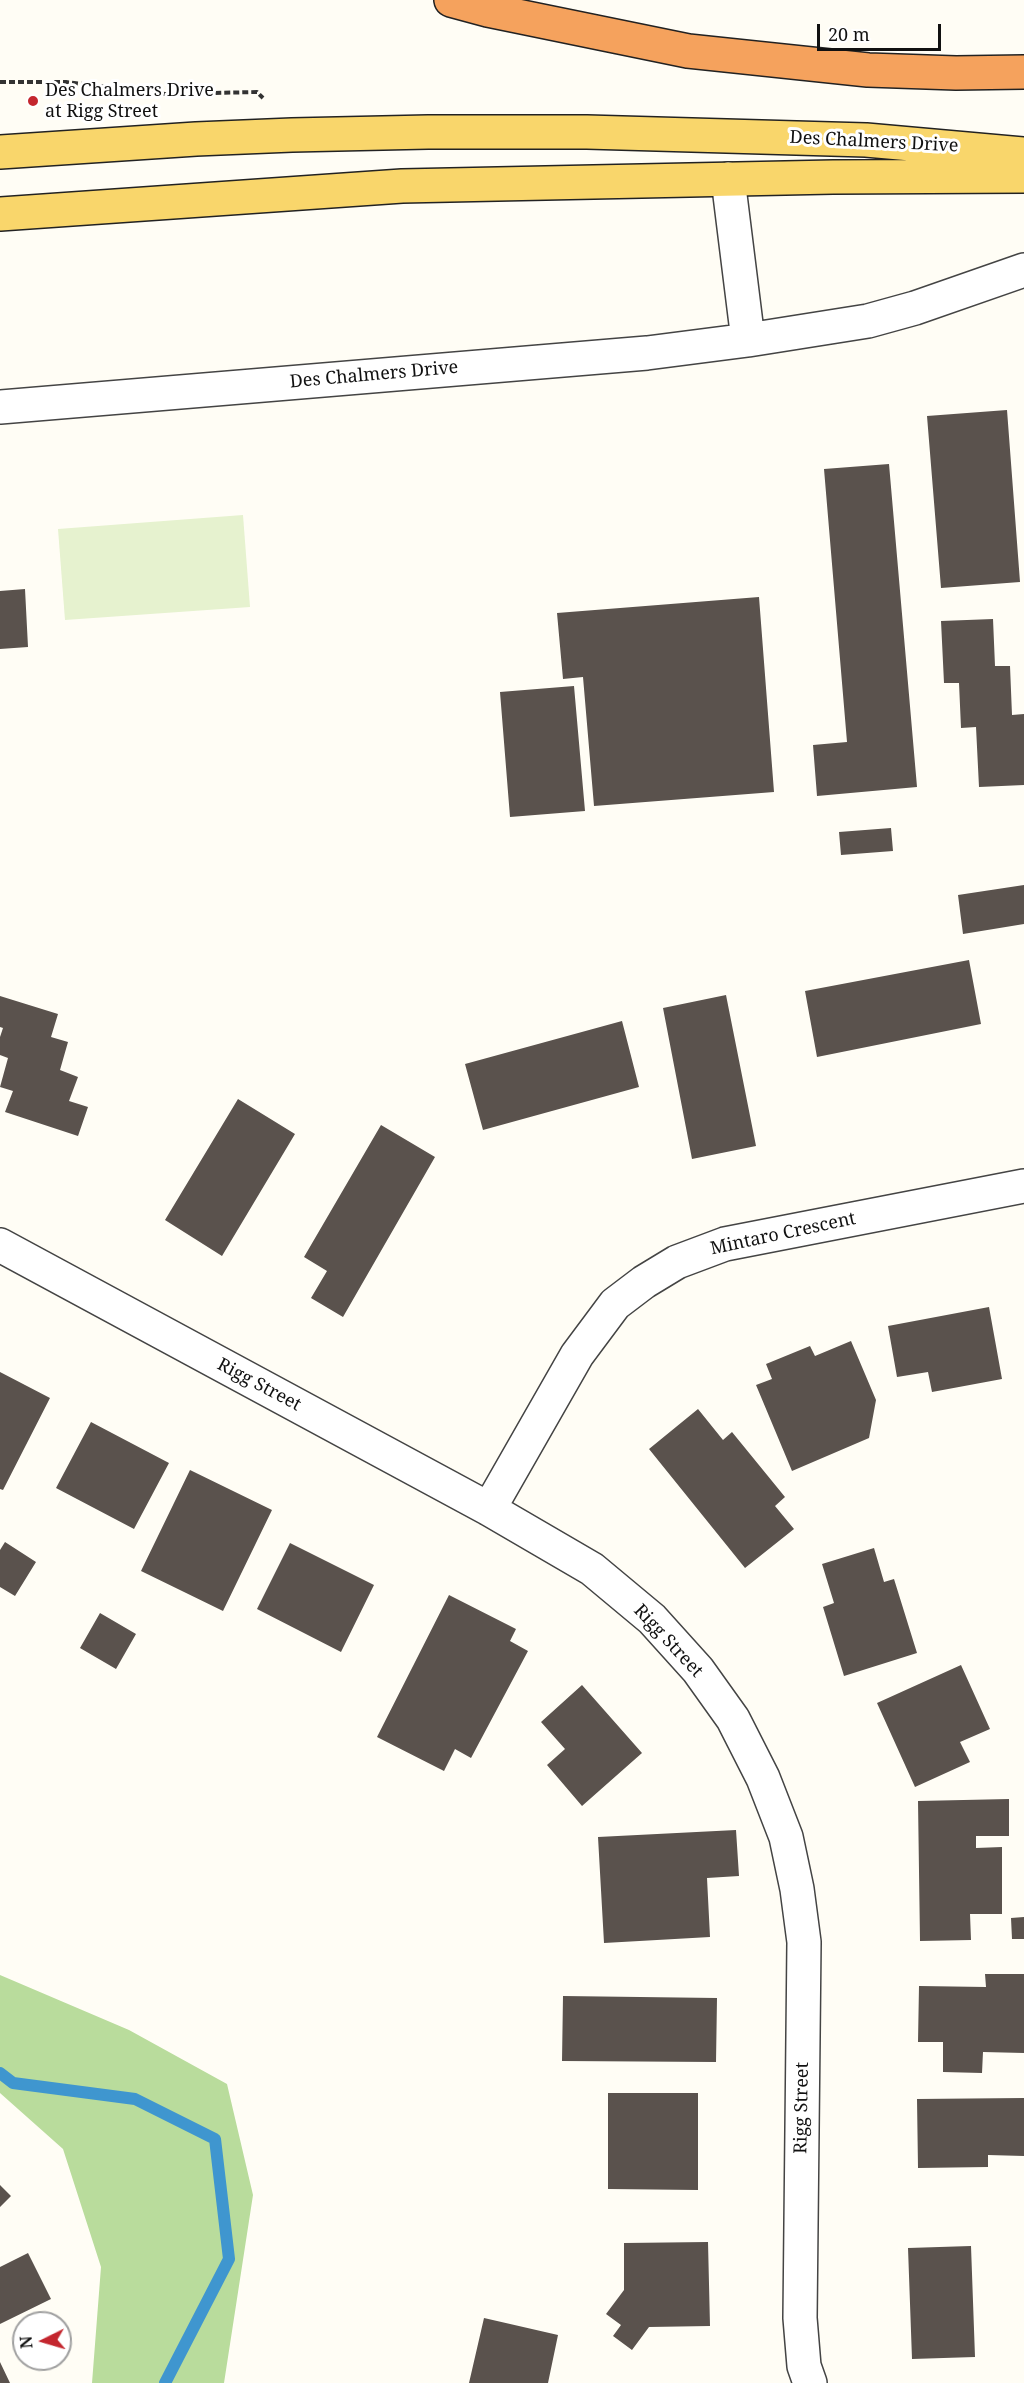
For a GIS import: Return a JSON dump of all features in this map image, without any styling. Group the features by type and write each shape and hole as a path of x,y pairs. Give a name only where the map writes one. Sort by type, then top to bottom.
{"highway":[{"path":"452,0 574,29 688,51 868,70 956,73 1024,72"}],"main road":[{"name":"Des Chalmers Drive","path":"0,152 196,139 428,132 724,135 866,140 1024,154"},
{"path":"724,135 728,179"},
{"name":"Des Chalmers Drive","path":"0,214 393,186 1024,176"}],"street":[{"path":"728,179 748,340"},
{"name":"Des Chalmers Drive","path":"0,407 647,353 748,340 868,321 915,308 1024,270"},
{"name":"Mintaro Crescent","path":"489,1509 577,1355 615,1304 660,1272 677,1262 725,1244 1024,1186"},
{"name":"Rigg Street","path":"0,1245 489,1509 592,1569 652,1619 699,1670 733,1719 763,1778 786,1837 797,1889 804,1942 800,2318 804,2366 810,2383"}],"path":[{"path":"0,81 38,80 165,94 257,92 292,135"}],"green space":[{"path":"243,515 250,607 65,620 58,529"},
{"path":"0,1975 129,2030 227,2084 253,2195 224,2383 92,2383 101,2267 63,2149 0,2093"}],"building":[{"path":"1007,410 1020,582 941,588 927,416"},
{"path":"889,464 917,787 817,796 813,745 847,742 824,469"},
{"path":"25,589 28,647 0,649 0,591"},
{"path":"759,597 774,792 594,806 583,677 563,679 557,613"},
{"path":"993,619 995,666 1010,666 1012,715 1024,714 1024,785 979,787 976,727 961,728 959,683 944,683 941,621"},
{"path":"574,686 585,811 510,817 500,692"},
{"path":"891,828 893,851 841,855 839,832"},
{"path":"1024,885 1024,924 963,934 958,895"},
{"path":"969,960 981,1024 817,1057 805,991"},
{"path":"726,995 756,1146 692,1159 663,1008"},
{"path":"0,996 58,1014 51,1037 68,1042 60,1070 78,1077 69,1101 88,1107 78,1136 5,1112 13,1091 0,1087 8,1058 0,1055 0,1037 3,1028 0,1027"},
{"path":"622,1021 639,1087 483,1130 465,1064"},
{"path":"238,1099 295,1134 222,1256 165,1220"},
{"path":"381,1125 435,1157 343,1317 311,1298 327,1271 304,1257"},
{"path":"989,1307 1002,1379 932,1392 928,1372 897,1377 888,1326"},
{"path":"851,1341 876,1400 869,1438 792,1471 756,1385 772,1379 766,1364 810,1346 815,1356"},
{"path":"0,1372 50,1398 3,1490 0,1489"},
{"path":"698,1409 723,1440 732,1432 785,1497 775,1506 794,1529 745,1568 649,1449"},
{"path":"91,1422 169,1463 134,1529 56,1488"},
{"path":"190,1470 272,1510 223,1611 141,1571"},
{"path":"5,1542 36,1562 15,1596 0,1587 0,1550"},
{"path":"290,1543 374,1585 341,1652 257,1609"},
{"path":"874,1548 884,1582 894,1579 917,1653 844,1676 823,1607 834,1603 822,1564"},
{"path":"449,1595 516,1629 510,1641 528,1651 471,1758 455,1749 444,1771 377,1737"},
{"path":"100,1613 136,1634 116,1669 80,1648"},
{"path":"961,1665 990,1729 960,1742 970,1762 915,1787 877,1703"},
{"path":"582,1685 642,1753 582,1806 547,1765 565,1749 541,1722"},
{"path":"1009,1799 1009,1836 976,1836 976,1848 1002,1847 1002,1914 970,1914 971,1940 920,1941 918,1801"},
{"path":"736,1830 739,1876 707,1878 710,1937 604,1943 598,1837"},
{"path":"1024,1917 1024,1939 1012,1939 1011,1918"},
{"path":"985,1974 1024,1974 1024,2053 983,2052 982,2073 943,2072 943,2042 918,2042 919,1986 986,1987"},
{"path":"563,1996 717,1998 716,2062 562,2061"},
{"path":"608,2093 698,2093 698,2190 608,2189"},
{"path":"1024,2098 1024,2156 988,2155 988,2167 918,2168 917,2099"},
{"path":"0,2185 11,2196 0,2207"},
{"path":"708,2242 710,2326 649,2327 632,2350 613,2336 621,2325 606,2314 624,2290 624,2243"},
{"path":"971,2246 975,2357 912,2359 908,2248"},
{"path":"28,2253 51,2299 27,2311 12,2311 12,2318 0,2324 0,2267"},
{"path":"484,2318 558,2335 548,2383 469,2383"},
{"path":"0,2362 10,2383 0,2383"}],"waterway":[{"path":"0,2073 13,2083 135,2099 215,2139 229,2259 165,2383"}],"place":[{"name":"Des Chalmers Drive at Rigg Street","path":"33,101"}]}
